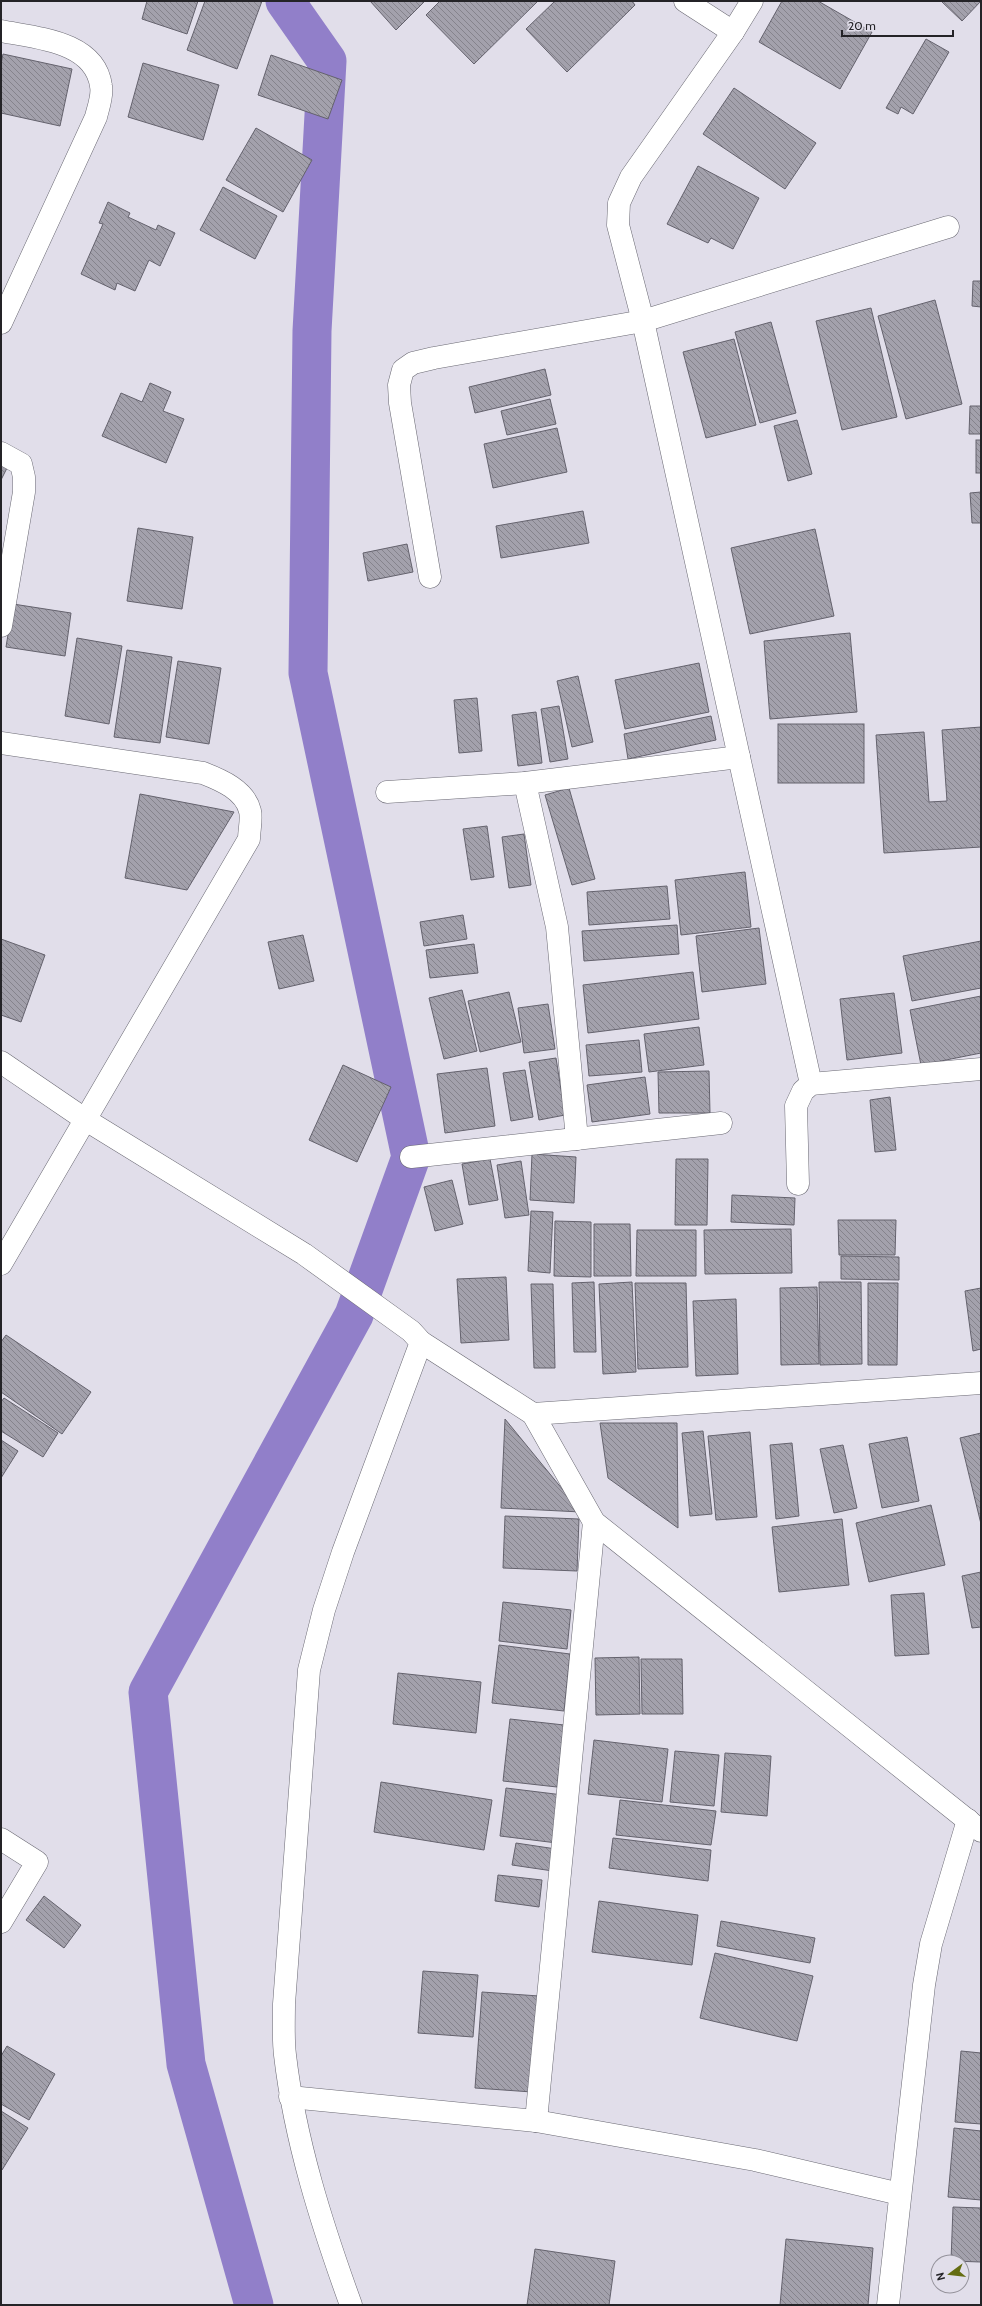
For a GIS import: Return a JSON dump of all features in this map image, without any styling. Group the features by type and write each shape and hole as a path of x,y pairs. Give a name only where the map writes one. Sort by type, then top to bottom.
{"street":[{"path":"685,1 732,32"},
{"path":"752,1 631,177 619,203 618,225 643,320 811,1084"},
{"path":"1,31 63,44 82,54 94,67 102,87 96,117 1,323"},
{"path":"430,577 400,403 399,385 402,370 414,363 434,358 643,320 948,227"},
{"path":"1,453 21,464 24,477 24,492 1,626"},
{"path":"1,743 203,773 223,781 242,796 250,811 249,839 86,1120 4,1255"},
{"path":"387,792 525,783 739,757"},
{"path":"525,783 557,927 577,1139"},
{"path":"1,1062 86,1120 304,1254 416,1337 533,1414 594,1522 974,1826 930,1950 924,1985 888,2305"},
{"path":"798,1184 796,1106 803,1091 811,1084 981,1069"},
{"path":"411,1157 721,1123"},
{"path":"351,2305 328,2242 290,2097 284,2054 284,2004 309,1670 324,1610 416,1337"},
{"path":"533,1414 981,1383"},
{"path":"536,2121 594,1522"},
{"path":"1,1839 37,1862 1,1922"},
{"path":"290,2097 536,2121 755,2160 900,2194"}],"building":[{"path":"147,1 198,1 187,34 142,19"},
{"path":"205,1 262,1 237,69 187,50"},
{"path":"370,1 425,1 396,30"},
{"path":"440,1 538,1 474,64 426,15"},
{"path":"555,1 632,1 635,5 567,72 526,29"},
{"path":"782,1 818,1 872,32 840,89 759,42"},
{"path":"941,1 981,1 962,21"},
{"path":"926,39 949,52 913,114 901,107 898,114 886,108"},
{"path":"3,54 72,69 60,126 1,113 1,64"},
{"path":"271,55 342,80 328,119 258,95"},
{"path":"143,63 219,85 203,140 128,117"},
{"path":"734,88 816,143 785,189 703,134"},
{"path":"256,128 312,160 283,212 226,180"},
{"path":"698,166 759,198 733,249 711,238 708,243 667,224"},
{"path":"223,187 277,216 255,259 200,230"},
{"path":"108,202 130,213 128,217 156,230 158,225 175,233 160,266 149,260 135,291 117,283 115,290 81,274 103,224 99,223"},
{"path":"973,281 981,281 981,307 972,306"},
{"path":"935,300 962,404 906,419 878,316"},
{"path":"871,308 897,417 842,430 816,321"},
{"path":"771,322 796,413 760,423 735,332"},
{"path":"734,339 756,425 706,438 683,352"},
{"path":"545,369 551,395 475,413 469,387"},
{"path":"150,383 171,392 163,411 184,419 166,463 102,436 121,393 142,402"},
{"path":"550,399 556,424 507,435 501,411"},
{"path":"970,406 981,406 981,434 969,434"},
{"path":"797,420 812,474 788,481 774,426"},
{"path":"557,428 567,472 493,488 484,444"},
{"path":"976,440 981,440 981,473 976,473"},
{"path":"1,462 8,466 1,480"},
{"path":"981,492 981,523 972,523 970,493"},
{"path":"583,511 589,543 501,558 496,526"},
{"path":"138,528 193,537 182,609 127,601"},
{"path":"815,529 834,616 750,634 731,548"},
{"path":"407,544 413,572 368,581 363,553"},
{"path":"13,604 71,613 65,656 6,647"},
{"path":"850,633 857,712 770,719 764,641"},
{"path":"77,638 122,646 109,724 65,716"},
{"path":"127,650 172,657 160,743 114,737"},
{"path":"178,661 221,668 209,744 166,737"},
{"path":"699,663 709,712 625,729 615,680"},
{"path":"578,676 593,742 572,747 557,681"},
{"path":"477,698 482,751 459,753 454,700"},
{"path":"559,706 568,759 550,762 541,709"},
{"path":"536,712 542,763 518,766 512,715"},
{"path":"711,716 716,740 628,759 624,734"},
{"path":"778,724 864,724 864,783 778,783"},
{"path":"981,727 981,847 884,853 876,735 924,732 929,802 947,801 942,730"},
{"path":"569,788 595,879 572,885 545,795"},
{"path":"140,794 234,812 187,890 125,878"},
{"path":"487,826 494,877 471,880 463,829"},
{"path":"524,834 531,885 509,888 502,837"},
{"path":"745,872 751,927 681,935 675,880"},
{"path":"667,886 670,919 589,925 587,892"},
{"path":"463,915 467,939 424,946 420,922"},
{"path":"677,925 679,954 584,961 582,931"},
{"path":"759,928 766,984 702,992 696,936"},
{"path":"303,935 314,981 279,989 268,942"},
{"path":"1,939 45,955 21,1022 1,1015"},
{"path":"981,941 981,988 912,1001 903,956"},
{"path":"474,944 478,973 430,978 426,950"},
{"path":"693,972 699,1019 588,1033 583,985"},
{"path":"462,990 477,1051 444,1059 429,998"},
{"path":"509,992 521,1042 480,1052 468,1001"},
{"path":"894,993 902,1053 847,1060 840,999"},
{"path":"981,996 981,1053 921,1065 910,1010"},
{"path":"548,1004 555,1049 524,1053 518,1008"},
{"path":"699,1027 704,1065 649,1072 644,1034"},
{"path":"639,1040 642,1072 589,1076 586,1045"},
{"path":"556,1058 565,1115 539,1120 529,1062"},
{"path":"343,1065 391,1087 357,1162 309,1140"},
{"path":"487,1068 495,1126 445,1133 437,1074"},
{"path":"525,1070 533,1117 511,1121 503,1073"},
{"path":"709,1071 710,1113 659,1113 658,1072"},
{"path":"645,1077 650,1114 592,1122 587,1085"},
{"path":"890,1097 896,1150 875,1152 870,1100"},
{"path":"532,1154 576,1157 574,1203 530,1200"},
{"path":"490,1159 498,1200 469,1205 462,1164"},
{"path":"676,1159 708,1159 707,1225 675,1225"},
{"path":"521,1161 529,1215 505,1218 497,1165"},
{"path":"452,1180 463,1224 435,1231 424,1187"},
{"path":"732,1195 795,1198 794,1225 731,1222"},
{"path":"531,1211 553,1212 550,1273 528,1271"},
{"path":"838,1220 896,1220 895,1255 839,1255"},
{"path":"555,1221 591,1222 591,1277 554,1276"},
{"path":"594,1224 630,1224 631,1276 594,1276"},
{"path":"791,1229 792,1273 705,1274 704,1230"},
{"path":"637,1230 696,1230 696,1276 636,1276"},
{"path":"841,1256 899,1257 899,1280 841,1279"},
{"path":"506,1277 509,1340 461,1343 457,1279"},
{"path":"594,1282 596,1352 574,1352 572,1283"},
{"path":"632,1282 636,1372 603,1374 599,1284"},
{"path":"819,1282 861,1282 862,1364 820,1365"},
{"path":"635,1283 686,1283 688,1367 638,1369"},
{"path":"868,1283 898,1283 897,1365 868,1365"},
{"path":"531,1284 553,1284 555,1368 534,1368"},
{"path":"817,1287 819,1364 781,1365 780,1288"},
{"path":"981,1288 981,1349 973,1351 965,1291"},
{"path":"736,1299 738,1374 696,1376 693,1301"},
{"path":"6,1335 91,1392 62,1434 1,1392 1,1342"},
{"path":"4,1398 58,1433 43,1457 1,1431 1,1402"},
{"path":"505,1419 581,1512 501,1508"},
{"path":"600,1423 677,1423 678,1528 608,1478"},
{"path":"703,1431 712,1514 690,1516 682,1433"},
{"path":"750,1432 757,1517 716,1520 708,1436"},
{"path":"981,1433 981,1524 960,1438"},
{"path":"907,1437 919,1501 882,1508 869,1444"},
{"path":"1,1440 18,1451 1,1478"},
{"path":"792,1443 799,1516 776,1519 770,1445"},
{"path":"843,1445 857,1508 834,1513 820,1449"},
{"path":"931,1505 945,1565 869,1582 856,1523"},
{"path":"505,1516 579,1519 577,1571 503,1568"},
{"path":"842,1519 849,1585 779,1592 772,1527"},
{"path":"981,1572 981,1627 972,1628 962,1576"},
{"path":"924,1593 929,1654 895,1656 891,1595"},
{"path":"503,1602 571,1610 567,1649 499,1641"},
{"path":"499,1645 570,1654 564,1711 492,1703"},
{"path":"639,1657 640,1714 596,1715 595,1658"},
{"path":"641,1659 682,1659 683,1714 642,1714"},
{"path":"398,1673 481,1682 476,1733 393,1724"},
{"path":"510,1719 564,1725 557,1787 503,1781"},
{"path":"594,1740 668,1749 662,1802 588,1794"},
{"path":"675,1751 719,1755 714,1806 670,1802"},
{"path":"725,1753 771,1756 767,1816 721,1812"},
{"path":"381,1782 492,1800 484,1850 374,1832"},
{"path":"506,1788 563,1795 557,1843 500,1836"},
{"path":"620,1800 716,1811 711,1845 616,1835"},
{"path":"613,1838 711,1850 708,1881 609,1868"},
{"path":"516,1843 556,1849 553,1871 512,1865"},
{"path":"498,1875 542,1880 539,1907 495,1901"},
{"path":"44,1896 81,1925 64,1948 26,1920"},
{"path":"599,1901 698,1915 692,1965 592,1952"},
{"path":"721,1921 815,1938 810,1963 717,1946"},
{"path":"715,1953 813,1976 797,2041 700,2018"},
{"path":"423,1971 478,1975 473,2037 418,2033"},
{"path":"482,1992 539,1996 532,2092 475,2088"},
{"path":"7,2046 55,2074 29,2120 1,2104 1,2056"},
{"path":"961,2051 981,2053 981,2124 955,2122"},
{"path":"1,2111 28,2128 2,2170 1,2170"},
{"path":"954,2128 981,2131 981,2200 948,2197"},
{"path":"953,2207 981,2208 981,2262 970,2262 970,2254 951,2254"},
{"path":"786,2239 873,2248 868,2305 780,2305"},
{"path":"535,2249 615,2261 609,2305 527,2305"}],"waterway":[{"path":"254,2305 186,2064 148,1692 354,1315 411,1157 308,673 312,331 327,61 285,1"}]}
